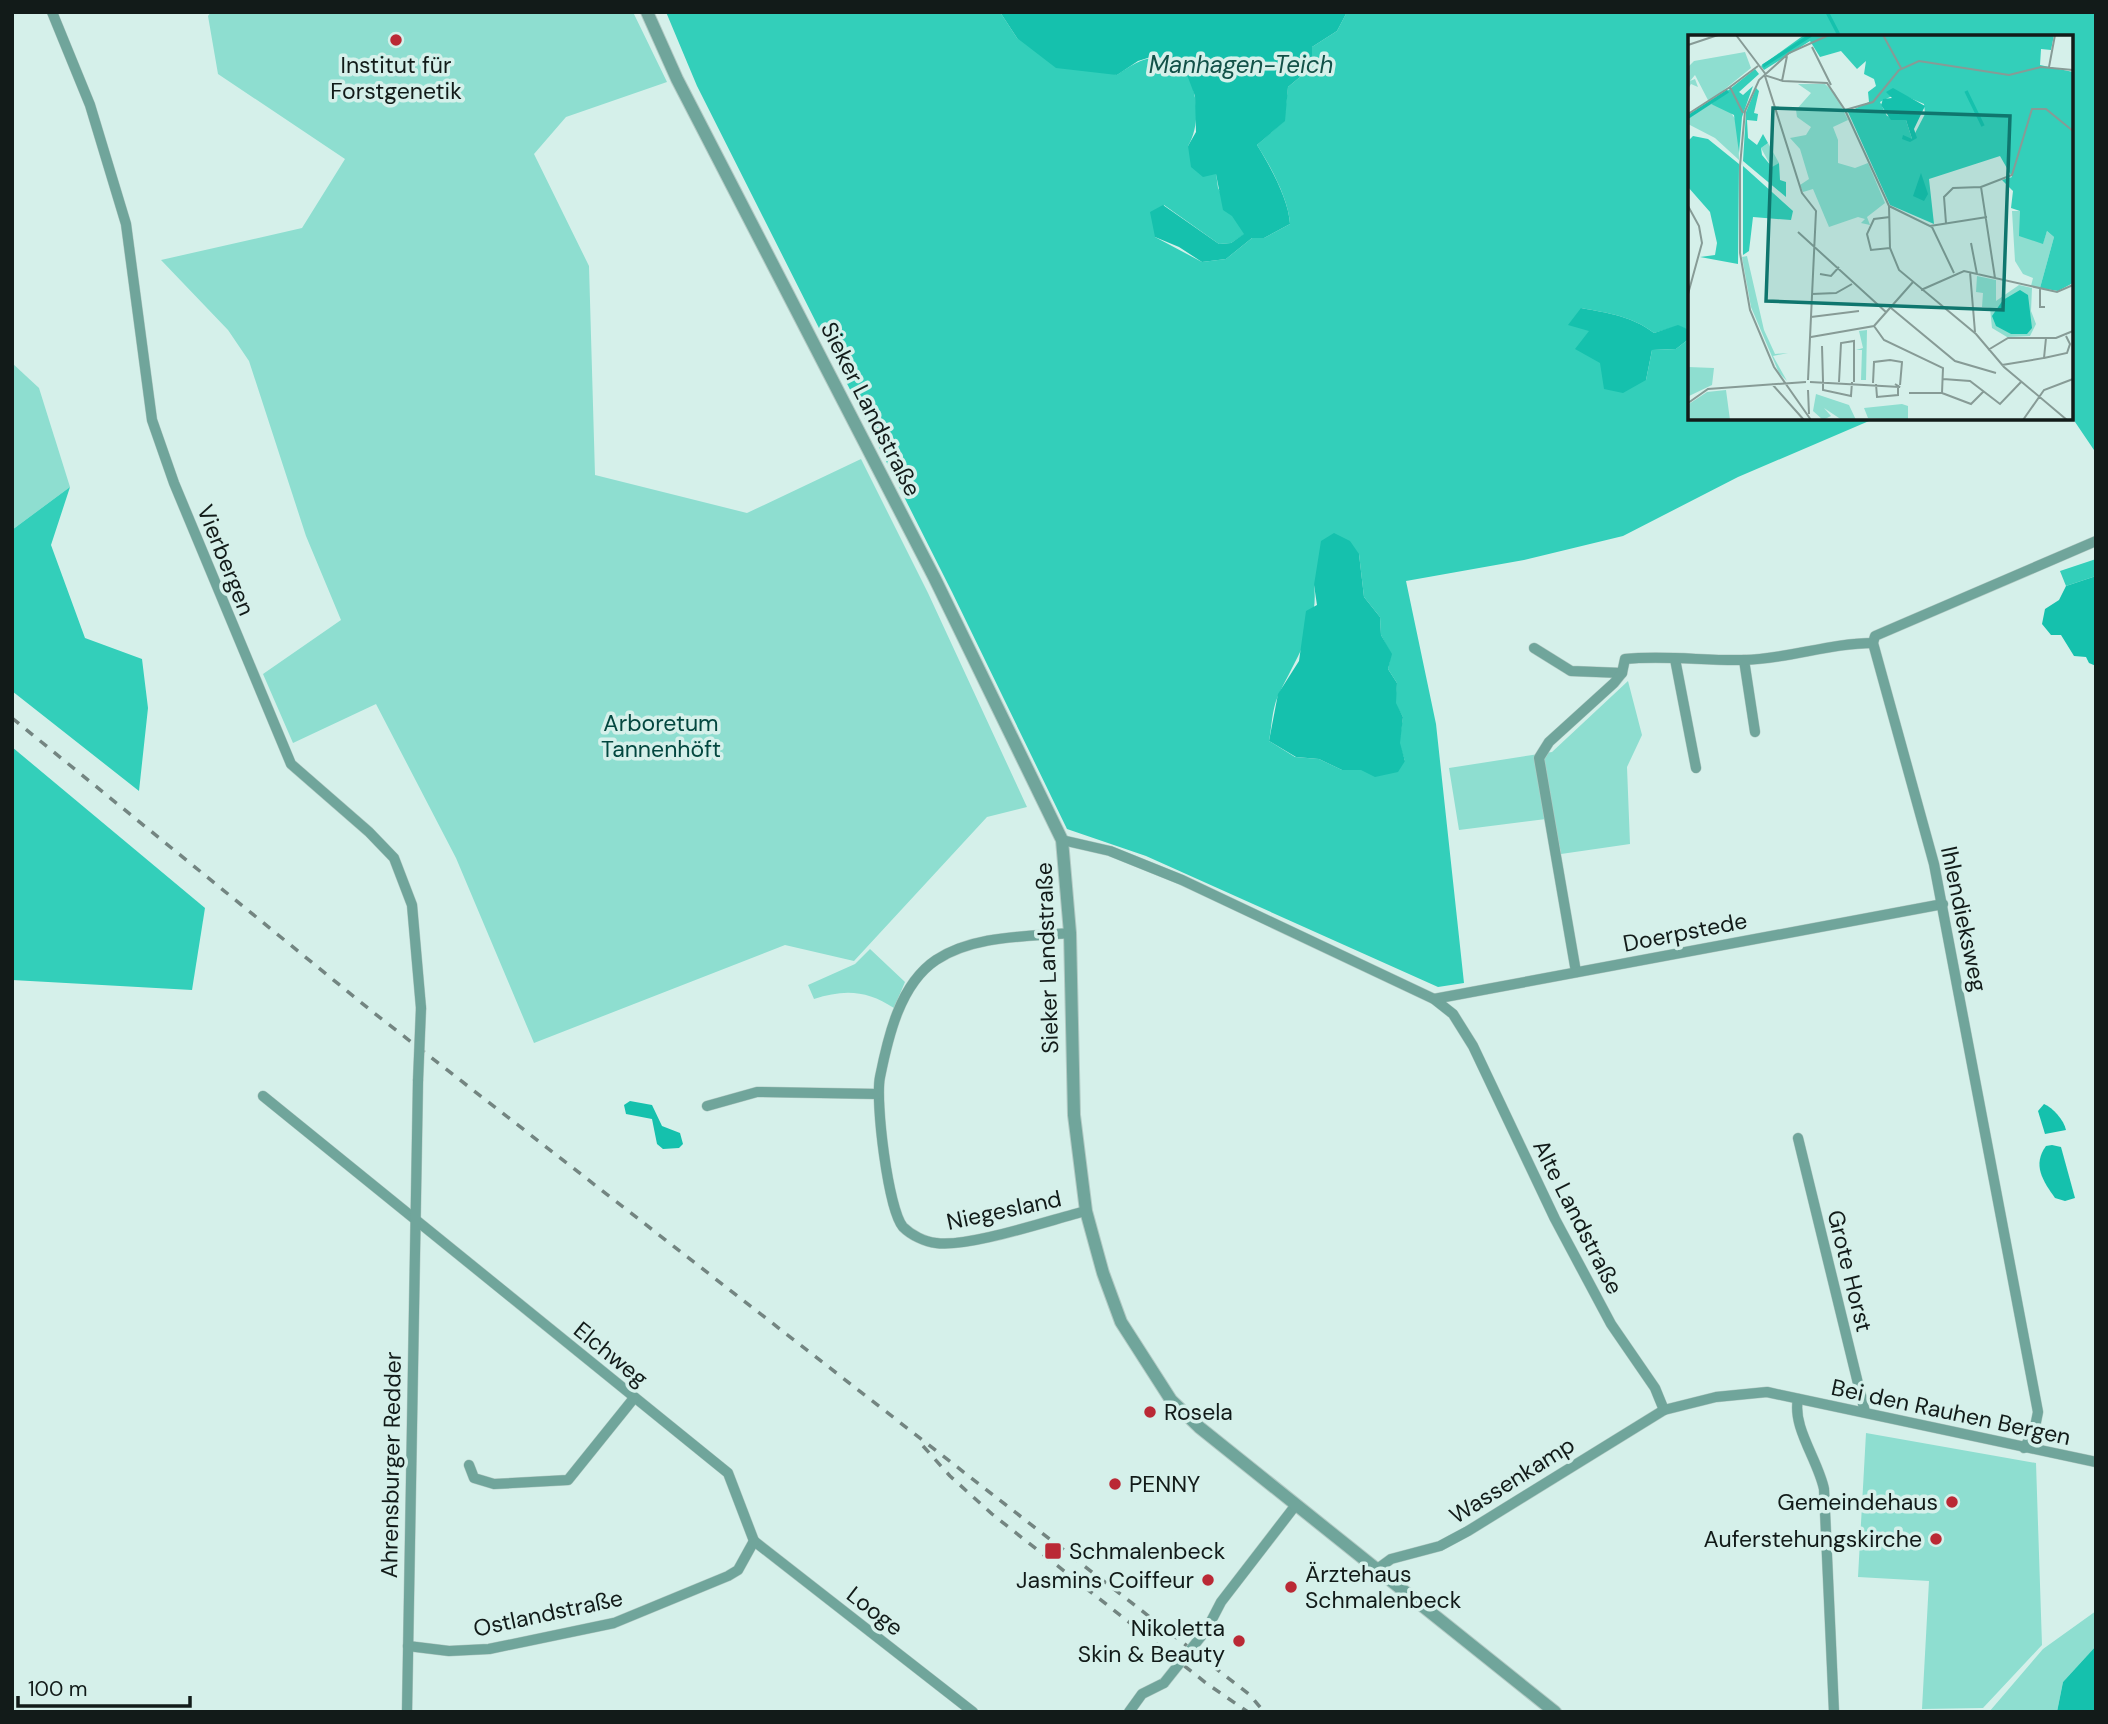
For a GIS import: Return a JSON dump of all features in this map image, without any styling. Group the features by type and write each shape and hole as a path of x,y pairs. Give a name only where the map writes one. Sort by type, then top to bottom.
{"street":[{"name":"Vierbergen","path":"52,12 90,105 126,224 152,420 174,483 291,764 369,832 394,858 412,905 421,1008 418,1081"},
{"name":"Sieker Landstraße","path":"647,12 677,79 928,565 1062,840 1070,933 1074,1115 1086,1211 1103,1273 1121,1322 1171,1400 1199,1427 1555,1712"},
{"path":"1576,972 1539,758 1549,742 1622,673 1625,659 1744,660 1812,653 1852,643 1873,643 1875,636 2096,541"},
{"name":"Ihlendieksweg","path":"1873,643 1943,904 2038,1412 2034,1432 2024,1448"},
{"path":"1534,648 1571,671 1622,673"},
{"path":"1675,659 1696,768"},
{"path":"1744,660 1755,732"},
{"name":"Alte Landstraße","path":"1062,840 1110,851 1182,880 1434,999 1453,1014 1473,1046 1555,1219 1611,1324 1655,1388 1664,1410"},
{"name":"Doerpstede","path":"1434,999 1943,904"},
{"name":"Niegesland","path":"1070,933 975,942 936,960 918,977 898,1011 878,1094 893,1209 903,1226 917,1237 936,1243 961,1242 1086,1211"},
{"name":"Ahrensburger Redder","path":"407,1712 418,1081"},
{"path":"707,1106 757,1092 878,1094"},
{"path":"263,1096 414,1219"},
{"name":"Grote Horst","path":"1798,1138 1865,1412"},
{"name":"Elchweg","path":"414,1219 728,1473 754,1541"},
{"path":"1664,1410 1744,1392 1767,1392 1798,1399 1795,1414 1820,1467 1824,1489 1834,1712"},
{"path":"468,1465 474,1478 494,1484 568,1480 634,1398"},
{"name":"Bei den Rauhen Bergen","path":"1798,1399 2096,1462"},
{"name":"Wassenkamp","path":"1376,1570 1391,1559 1440,1546 1468,1531 1643,1420 1664,1410"},
{"path":"1129,1712 1142,1694 1164,1683 1207,1629 1220,1602 1295,1506"},
{"name":"Ostlandstraße","path":"408,1646 449,1651 489,1649 614,1623 728,1576 738,1570 754,1541"},
{"name":"Looge","path":"754,1541 973,1712"}],"green space":[{"name":"Arboretum Tannenhöft","path":"211,12 633,12 667,82 566,117 534,154 589,266 595,475 747,513 861,459 928,593 1027,807 987,817 854,961 785,945 534,1043 456,858 376,704 293,743 263,674 341,620 306,536 249,361 228,330 161,260 302,228 345,159 218,74 208,16"},
{"path":"12,363 39,388 70,487 12,530"},
{"path":"1628,681 1642,735 1627,767 1630,844 1561,854 1554,818 1459,830 1449,768 1552,752"},
{"path":"870,949 905,982 894,1008 874,998 855,993 814,999 808,985 855,964"},
{"path":"1866,1433 2036,1463 2042,1645 1983,1708 1922,1709 1929,1581 1858,1577"},
{"path":"2096,1611 2096,1646 2063,1682 2057,1712 1989,1712 2043,1649"}],"shaded area":[{"path":"666,12 1000,12 1017,38 1117,75 1148,59 1163,59 1183,64 1192,84 1196,105 1195,126 1188,146 1216,173 1218,188 1245,234 1231,243 1219,244 1164,205 1155,237 1202,262 1226,259 1252,238 1264,238 1290,224 1283,194 1257,145 1284,121 1288,87 1312,67 1312,47 1337,31 1347,12 2096,12 2096,453 2073,419 2073,35 1688,35 1688,329 1678,326 1654,333 1628,319 1581,308 1590,331 1646,380 1652,350 1676,349 1688,340 1688,420 1871,420 1738,477 1623,536 1524,560 1406,581 1436,724 1464,983 1438,987 1146,856 1067,829 952,592 697,86","holes":["1359,554 1364,597 1380,617 1381,635 1391,654 1388,669 1397,683 1395,703 1403,717 1399,743 1405,761 1342,770 1319,759 1295,757 1269,741 1277,697 1310,627 1315,600 1314,585"]},
{"path":"70,487 51,545 85,638 142,659 148,708 139,791 12,691 12,530"},
{"path":"2096,559 2096,576 2066,586 2060,571"},
{"path":"12,747 205,908 192,990 12,980"}],"water":[{"name":"Manhagen-Teich","path":"1000,12 1347,12 1337,31 1312,47 1312,67 1288,87 1285,121 1257,145 1283,194 1290,224 1264,238 1252,238 1226,259 1202,262 1179,247 1155,237 1150,212 1163,205 1219,244 1231,243 1244,234 1232,216 1223,210 1216,174 1203,177 1191,167 1188,146 1196,132 1195,96 1183,64 1154,56 1138,61 1117,75 1056,68 1017,38"},
{"path":"1581,308 1628,319 1654,333 1678,325 1688,329 1688,340 1676,349 1652,350 1646,380 1623,393 1604,389 1600,363 1575,349 1589,331 1568,325"},
{"path":"1334,533 1350,541 1359,554 1364,597 1380,617 1381,635 1392,654 1388,669 1397,683 1396,703 1403,717 1400,743 1405,761 1398,772 1375,777 1361,770 1342,770 1319,759 1296,757 1269,741 1278,694 1299,661 1306,611 1317,605 1314,585 1321,541"},
{"path":"2096,576 2096,666 2089,663 2086,657 2074,656 2061,635 2051,635 2042,624 2045,609 2059,600 2066,586"},
{"path":"630,1101 652,1105 662,1126 680,1133 683,1144 679,1148 663,1149 657,1144 652,1119 626,1114 624,1105"},
{"path":"2044,1104 2058,1115 2066,1130 2045,1134 2038,1111"},
{"path":"2046,1146 2061,1147 2075,1198 2065,1201 2055,1198 2043,1179 2040,1160"},
{"path":"2096,1646 2096,1712 2057,1712 2063,1682"}],"waterway":[{"path":"1827,12 1839,35"}],"railway":[{"path":"12,718 374,1013 1250,1695 1264,1712"},
{"path":"923,1446 950,1476 992,1514 1206,1683 1248,1712"}],"place":[{"name":"Institut für Forstgenetik","path":"396,40"},
{"name":"Rosela","path":"1150,1412"},
{"name":"PENNY","path":"1115,1484"},
{"name":"Gemeindehaus","path":"1952,1502"},
{"name":"Auferstehungskirche","path":"1936,1539"},
{"name":"Schmalenbeck","path":"1053,1551"},
{"name":"Jasmins Coiffeur","path":"1208,1580"},
{"name":"Ärztehaus Schmalenbeck","path":"1291,1587"},
{"name":"Nikoletta Skin & Beauty","path":"1239,1641"}]}
